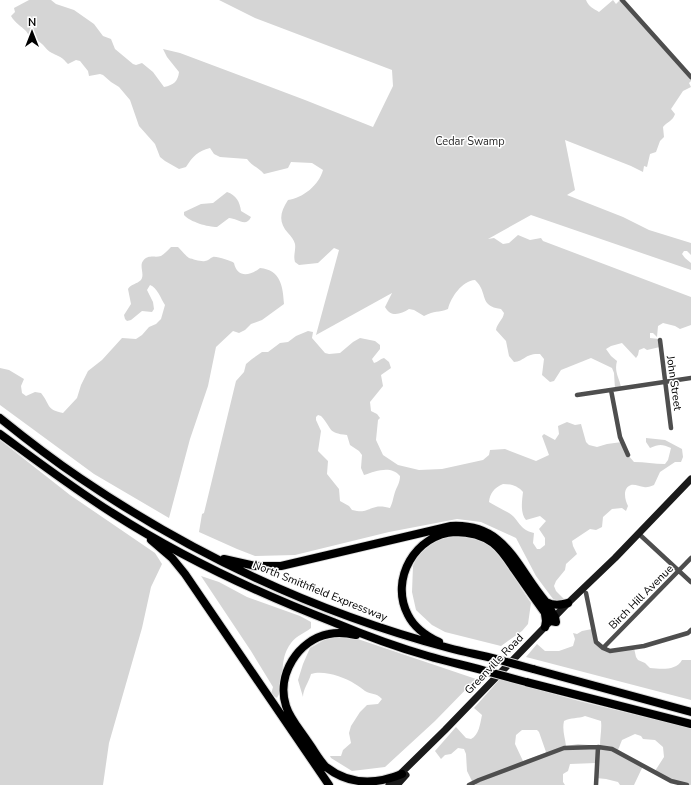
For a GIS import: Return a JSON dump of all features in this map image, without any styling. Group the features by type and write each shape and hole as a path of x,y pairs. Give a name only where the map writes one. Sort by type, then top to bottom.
{"highway":[{"name":"North Smithfield Expressway","path":"0,418 35,446 93,486 154,524 234,568 269,584 326,608 412,638 496,659 691,712"},
{"name":"North Smithfield Expressway","path":"0,434 68,484 135,527 198,561 300,610 382,641 428,656 691,724"},
{"path":"214,557 256,566 281,566 451,526 467,526 484,531 502,542 546,602 551,622"},
{"path":"135,527 172,558 185,574 329,785"},
{"path":"460,651 437,641 418,628 407,614 402,595 404,573 411,558 421,546 438,536 449,533 466,532 482,537 494,544 502,552 545,613 546,621 551,622"},
{"path":"546,602 555,605 568,603"},
{"path":"382,641 345,633 334,633 321,636 303,647 295,655 288,668 284,681 286,705 298,728 318,758 331,772 348,781 358,784 382,782 402,774"}],"main road":[{"name":"Greenville Road","path":"397,785 568,603 639,534 691,479"},
{"name":"Greenville Road","path":"389,785 402,774 551,622 586,593 615,558"}],"street":[{"path":"622,0 691,77"},
{"name":"John Street","path":"660,340 671,428"},
{"path":"577,395 691,378"},
{"path":"611,390 620,437 628,455"},
{"path":"639,534 691,582"},
{"name":"Birch Hill Avenue","path":"603,648 691,558"},
{"path":"586,593 597,644 610,651 644,646 688,633 691,630"},
{"path":"596,785 598,747"},
{"path":"468,785 564,748 598,747 612,749 671,781 687,785"}],"green space":[{"name":"Cedar Swamp","path":"29,0 51,0 56,4 74,10 94,24 103,36 111,39 115,49 133,64 136,65 142,63 153,72 164,87 175,82 178,78 179,72 167,57 163,49 180,53 373,127 393,86 392,70 255,18 219,0 586,0 590,6 599,12 613,0 616,4 620,0 691,78 689,83 691,87 683,91 671,109 675,114 663,127 664,137 660,141 656,152 650,154 647,167 644,166 643,172 565,140 575,190 567,195 623,217 649,230 691,243 691,255 687,251 684,251 682,254 691,263 691,270 531,215 488,239 494,238 503,244 509,243 518,235 530,240 541,238 543,241 691,297 691,325 680,329 663,323 658,326 657,337 653,333 650,333 650,338 659,339 660,347 647,350 644,348 639,350 636,358 622,343 606,349 617,361 616,371 621,387 615,389 614,373 612,368 591,358 561,370 554,381 550,382 542,375 544,359 540,354 531,355 514,362 509,356 506,341 496,330 504,313 501,309 489,305 486,302 482,290 475,280 466,283 458,290 454,295 448,309 424,316 414,310 409,309 393,314 390,313 385,307 392,293 316,335 339,250 334,248 318,263 299,265 294,260 295,243 285,229 281,221 281,217 288,200 299,197 310,190 318,181 323,170 312,163 291,162 288,168 264,174 247,159 220,157 214,154 210,148 196,154 186,167 179,169 165,161 160,157 155,144 139,126 130,100 119,87 103,75 100,74 89,76 88,71 80,61 76,60 68,64 62,58 49,51 38,41 32,40 26,31 14,21 11,16 15,12 14,8"},
{"path":"227,192 237,199 241,211 251,217 247,222 241,222 229,218 217,227 213,227 195,222 184,215 184,212 201,204 213,203"},
{"path":"171,247 178,247 189,258 201,261 206,261 212,257 215,257 230,261 234,263 238,271 244,274 252,273 260,268 267,269 280,280 284,304 262,320 251,324 245,330 239,333 233,331 216,347 208,386 190,439 169,518 94,474 0,405 0,368 9,370 24,379 21,386 22,393 26,396 35,392 41,393 53,410 63,413 77,398 81,385 88,371 102,360 122,338 136,339 149,327 156,324 161,319 165,305 157,291 150,285 147,290 153,302 154,309 152,312 142,311 131,320 127,321 124,315 131,304 128,289 141,280 143,261 149,257 161,256"},
{"path":"308,331 313,332 312,338 325,353 329,354 340,353 360,338 375,341 380,345 380,349 372,359 374,363 384,358 389,362 391,368 381,375 383,386 370,402 371,411 377,414 380,418 378,420 376,440 383,455 398,465 419,470 442,469 483,460 489,455 490,450 505,449 536,461 549,455 542,436 544,434 555,440 559,434 558,426 567,422 575,425 581,424 586,442 589,445 597,447 622,442 628,455 634,462 665,464 668,460 671,448 660,445 650,448 646,442 646,438 665,440 682,449 683,457 681,462 675,462 660,472 654,485 642,487 631,485 628,487 625,491 628,506 626,511 622,508 612,509 603,517 602,527 596,530 590,529 572,541 577,554 566,564 565,570 554,586 556,591 567,602 566,604 553,599 536,576 516,538 481,522 457,519 389,532 295,555 255,556 199,532 202,514 204,513 236,381 244,372 246,364 252,359 262,352 268,352 280,343 288,342 296,336","holes":["318,415 325,420 333,432 347,435 350,445 362,455 361,468 364,475 388,470 400,476 390,508 378,507 365,511 356,511 352,510 349,506 340,501 339,489 327,474 328,461 318,451 321,431 316,420","503,484 509,484 519,488 523,492 522,510 526,520 540,516 546,521 539,529 545,538 545,545 540,549 537,549 533,543 534,533 529,532 522,527 512,515 489,502 493,491"]},
{"path":"0,440 70,495 155,553 162,564 151,587 142,628 109,743 103,785 0,785"},
{"path":"448,533 466,533 490,543 513,569 521,588 531,603 528,624 522,631 501,646 445,632 432,625 416,610 412,592 413,566 420,553 432,542"},
{"path":"201,576 219,582 247,597 300,616 311,622 311,628 296,638 287,650 284,657 280,692 277,698 271,694 273,687"},
{"path":"592,629 597,642 607,649 634,648 638,660 645,663 650,668 672,668 679,664 682,660 691,660 691,700 526,657 537,644 545,651 559,651 573,646 575,639 573,633 577,634 582,631"},
{"path":"346,635 476,679 435,721 385,767 352,771 330,756 341,756 343,750 351,743 349,733 351,726 360,712 367,705 378,704 382,699 380,697 365,691 345,679 334,675 316,673 311,674 303,697 298,680 310,648 326,639"},
{"path":"500,679 579,701 691,727 691,785 671,780 655,771 664,757 663,747 655,740 643,739 641,736 635,734 622,740 618,750 643,766 634,785 620,785 618,782 596,778 596,763 570,764 568,771 563,774 563,782 565,785 476,785 472,781 467,771 466,754 464,749 458,748 451,754 445,755 441,759 435,751 456,727 466,738 471,739 476,735 482,715 474,708","holes":["585,716 601,721 600,746 578,744 566,746 563,730 564,721","522,730 537,730 546,752 523,761 515,744 516,735"]}]}
